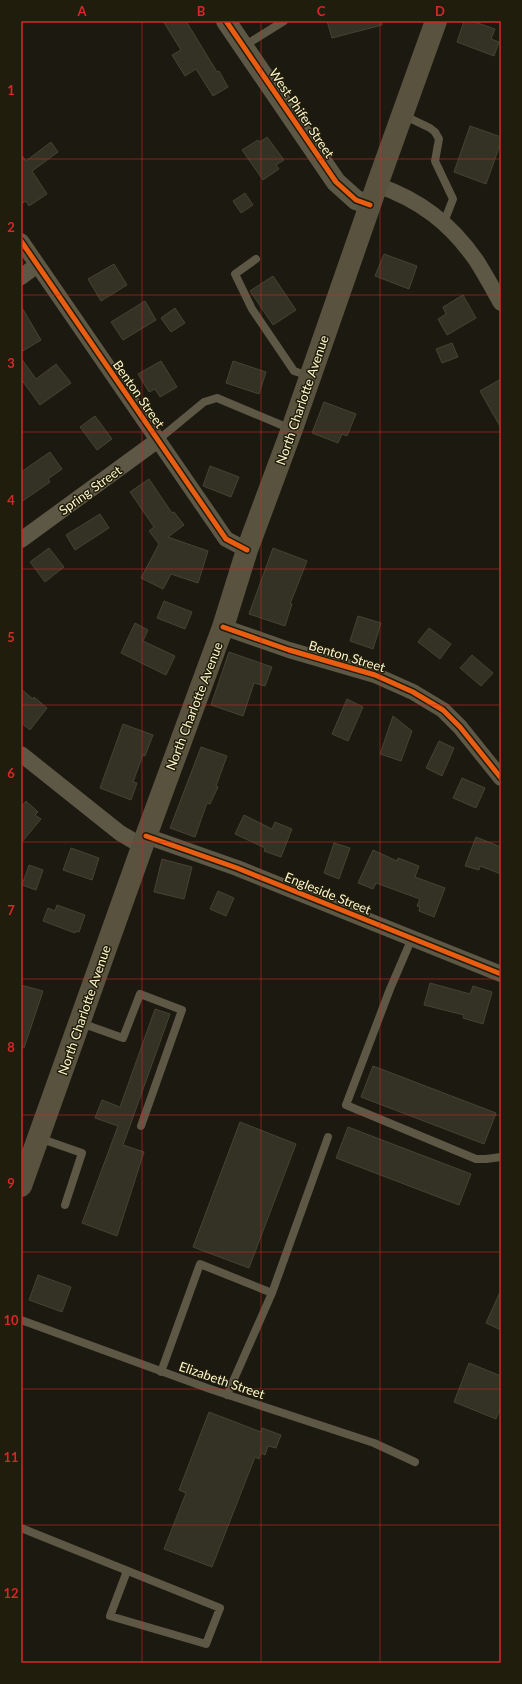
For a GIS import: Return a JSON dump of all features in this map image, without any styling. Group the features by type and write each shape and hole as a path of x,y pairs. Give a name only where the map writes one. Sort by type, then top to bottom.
{"main road":[{"name":"North Charlotte Avenue","path":"21,1186 144,841 223,627 247,550 292,429 436,21"}],"street":[{"name":"West Phifer Street","path":"226,21 336,182 356,200 370,205"},
{"path":"377,185 418,203 444,222 476,260 501,303"},
{"name":"Benton Street","path":"21,242 226,539 247,550"},
{"path":"21,277 37,265"},
{"name":"Spring Street","path":"21,540 158,440"},
{"name":"Benton Street","path":"223,627 331,663 375,675 413,692 443,710 460,727 501,778"},
{"name":"Engleside Street","path":"21,754 115,829 144,841 236,868 501,974"}],"lane":[{"path":"244,46 284,21"},
{"path":"403,115 430,128 435,132 438,139 435,161 453,199 444,222"},
{"path":"256,258 235,274 252,309 294,371 310,376"},
{"path":"158,440 204,402 217,398 292,429"},
{"path":"412,938 385,1002 346,1105 476,1159 501,1157"},
{"path":"80,1023 123,1038 140,994 182,1010 141,1126"},
{"path":"227,1395 272,1293 328,1137"},
{"path":"39,1138 82,1153 65,1205"},
{"path":"161,1372 200,1264 272,1293"},
{"name":"Elizabeth Street","path":"21,1320 227,1395 374,1443 415,1462"},
{"path":"21,1528 220,1608 206,1644 110,1616 127,1571"}],"building":[{"path":"163,21 186,21 217,72 219,71 228,87 213,96 196,69 185,76 172,55 181,50"},
{"path":"327,21 382,21 382,25 332,38"},
{"path":"464,21 472,21 495,29 491,39 499,42 494,56 457,42"},
{"path":"470,126 501,137 501,142 486,184 454,172"},
{"path":"267,137 284,160 276,165 279,169 263,180 242,150 258,140 260,142"},
{"path":"51,142 58,152 32,171 47,194 29,206 26,201 21,204 21,154 26,161"},
{"path":"245,193 253,205 241,213 233,201"},
{"path":"384,254 417,266 409,289 375,276"},
{"path":"114,264 127,285 101,301 88,279"},
{"path":"273,276 296,310 273,325 250,291"},
{"path":"463,295 476,318 447,335 438,319 446,314 443,307"},
{"path":"145,301 156,320 123,340 111,322"},
{"path":"21,306 41,340 21,352"},
{"path":"175,308 185,323 171,332 161,318"},
{"path":"452,343 458,357 442,363 436,349"},
{"path":"21,358 36,379 56,364 71,383 40,405 21,379"},
{"path":"161,361 177,387 160,397 155,389 149,392 138,374"},
{"path":"233,361 266,372 259,394 226,383"},
{"path":"501,379 501,428 480,391"},
{"path":"324,402 356,414 347,436 342,434 338,443 312,433"},
{"path":"95,416 112,439 97,450 80,427"},
{"path":"50,452 62,469 48,479 50,482 21,502 21,472"},
{"path":"210,466 239,477 231,497 203,486"},
{"path":"149,479 172,513 174,512 184,525 168,537 208,551 198,583 171,574 163,589 141,578 159,544 149,531 154,527 130,492"},
{"path":"100,514 109,528 75,550 66,535"},
{"path":"49,548 64,567 45,582 30,562"},
{"path":"273,548 307,561 290,604 292,604 285,626 249,614"},
{"path":"164,601 192,612 185,629 157,618"},
{"path":"358,616 381,623 373,649 350,641"},
{"path":"135,623 148,630 143,641 175,656 166,675 121,653"},
{"path":"429,628 451,644 440,659 418,642"},
{"path":"229,652 272,667 265,686 254,683 243,716 211,705"},
{"path":"472,655 493,673 481,686 460,668"},
{"path":"21,689 33,699 34,697 47,708 30,730 21,723"},
{"path":"347,699 363,707 348,741 332,734"},
{"path":"393,716 412,731 401,761 380,754"},
{"path":"123,724 153,735 145,756 143,755 133,782 137,783 131,800 100,788"},
{"path":"439,741 454,748 442,776 426,768"},
{"path":"201,747 227,756 216,786 218,787 210,804 207,803 195,837 170,828"},
{"path":"462,778 485,788 476,808 453,798"},
{"path":"26,801 38,812 35,815 41,819 21,843 21,807"},
{"path":"244,815 272,829 275,822 292,829 281,857 264,851 265,848 235,834"},
{"path":"476,837 501,847 501,874 480,866 479,870 465,866"},
{"path":"334,843 350,848 339,879 324,873"},
{"path":"71,848 99,858 92,880 63,870"},
{"path":"373,850 397,861 398,858 419,866 415,877 445,888 434,917 419,911 420,907 417,906 420,899 376,883 373,889 358,883"},
{"path":"162,859 192,867 184,899 154,892"},
{"path":"29,865 43,870 36,890 22,885"},
{"path":"218,891 234,898 226,916 210,909"},
{"path":"57,905 85,915 79,932 76,931 75,933 43,921 48,908 55,911"},
{"path":"430,983 470,994 473,986 492,992 483,1024 463,1018 464,1015 424,1005"},
{"path":"21,985 43,991 24,1048 21,1047"},
{"path":"155,1009 170,1014 123,1145 144,1152 117,1236 82,1223 118,1126 95,1118 102,1100 120,1107"},
{"path":"373,1066 496,1113 484,1144 361,1097"},
{"path":"240,1122 296,1144 249,1268 193,1247"},
{"path":"348,1127 471,1174 459,1205 336,1158"},
{"path":"38,1275 71,1287 62,1312 29,1300"},
{"path":"501,1290 501,1330 486,1323"},
{"path":"469,1363 501,1376 501,1407 496,1419 454,1402"},
{"path":"209,1412 261,1432 262,1428 281,1435 276,1448 268,1446 265,1455 261,1453 259,1459 255,1457 212,1567 164,1549 186,1493 179,1490"}],"cycle path":[{"path":"226,21 336,182 356,200 370,205"},
{"path":"21,241 226,539 247,550"},
{"path":"223,627 289,650 375,675 413,692 443,710 460,727 501,778"},
{"path":"146,836 237,868 501,974"}]}
